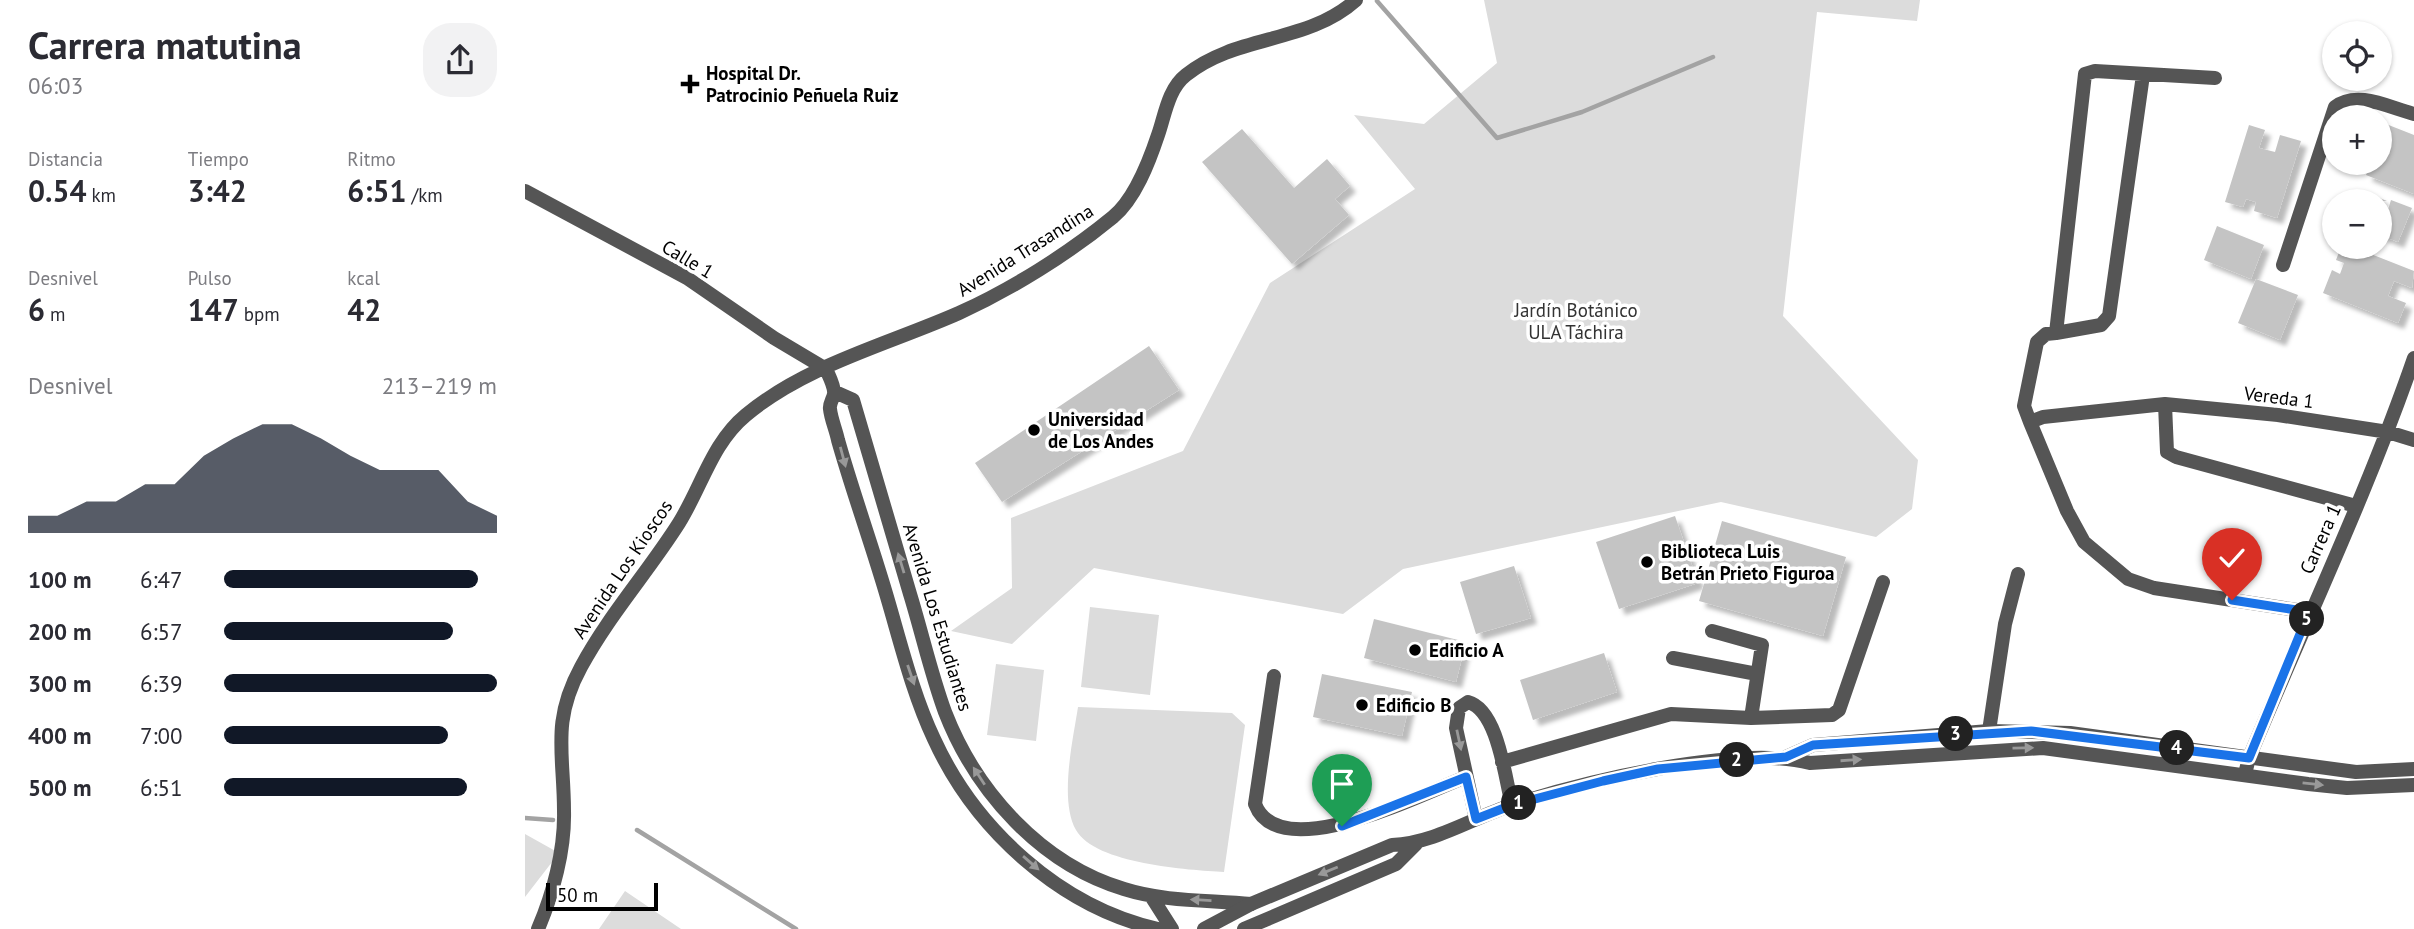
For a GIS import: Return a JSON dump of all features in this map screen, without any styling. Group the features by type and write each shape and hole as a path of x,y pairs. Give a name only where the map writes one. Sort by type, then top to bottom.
{"street":[{"name":"Avenida Trasandina","path":"826,369 986,299 1117,215 1142,175 1167,104 1182,78 1210,58 1235,47 1315,27 1340,15 1356,0"},
{"path":"2056,333 2085,74 2095,71 2215,78"},
{"path":"2143,75 2109,316 2101,325 2046,334 2037,342 2024,406 2067,511 2084,542 2129,579 2154,588 2309,612"},
{"path":"2283,265 2335,107 2346,98 2359,98 2414,114"},
{"name":"Calle 1","path":"525,191 687,278 774,338 826,369"},
{"name":"Carrera 1","path":"2245,774 2249,758 2309,612 2388,432 2414,358"},
{"name":"Avenida Los Estudiantes","path":"826,369 835,392 829,407 903,654 933,737 949,770 969,801 999,835 1044,875 1135,926 1158,929"},
{"name":"Avenida Los Kioscos","path":"538,929 545,912 561,844 564,812 559,758 565,701 580,668 615,608 680,522 728,433 745,415 777,393 826,369"},
{"name":"Avenida Los Estudiantes","path":"835,392 853,400 946,712 978,777 1021,828 1053,855 1122,889 1151,896 1251,904"},
{"path":"2165,404 2167,452 2176,457 2356,506"},
{"name":"Vereda 1","path":"2030,422 2043,417 2165,404 2278,415 2388,432 2414,440"},
{"path":"1989,731 2005,624 2018,574"},
{"path":"1502,762 1671,714 1825,718 1839,710 1883,582"},
{"path":"1712,631 1760,642 1762,649 1751,718"},
{"path":"1673,658 1757,674"},
{"path":"1274,676 1255,804 1258,813 1270,821 1285,826 1342,826 1466,777"},
{"path":"1476,819 1455,716 1458,708 1468,702 1482,707 1490,720 1512,805"},
{"path":"1204,929 1251,904 1392,845 1416,844 1512,805 1658,769 1786,757 1813,745 1989,731 2070,733 2356,772 2414,769"},
{"path":"1786,757 1809,763 2043,748 2347,788 2414,785"},
{"path":"1244,929 1301,902 1396,864 1416,844"},
{"path":"1151,896 1172,929"}],"green space":[{"name":"Jardín Botánico ULA Táchira","path":"1484,0 1920,0 1917,21 1817,12 1783,316 1918,460 1912,509 1876,537 1721,502 1403,569 1343,614 1094,568 1012,644 951,631 1012,588 1011,518 1183,451 1270,283 1415,189 1354,115 1424,124 1497,63"},
{"path":"1090,607 1159,615 1150,695 1081,687"},
{"path":"996,664 1044,670 1036,741 987,735"},
{"path":"1078,707 1232,713 1245,725 1224,872 1167,867 1122,858 1102,851 1086,841 1076,830 1068,803 1068,787"},
{"path":"525,834 559,853 525,897"},
{"path":"625,891 681,929 599,929"}],"building":[{"path":"2249,125 2265,130 2259,148 2275,152 2280,135 2301,141 2277,218 2254,211 2256,202 2246,199 2243,207 2225,202"},
{"path":"2392,126 2414,135 2414,194 2366,175 2392,175"},
{"path":"1242,129 1294,188 1327,159 1350,186 1335,199 1349,215 1292,264 1202,162"},
{"path":"2392,200 2412,208 2398,242 2392,240"},
{"path":"2217,226 2264,245 2251,279 2204,260"},
{"path":"2384,259 2414,271 2412,288 2394,281 2388,296 2406,303 2398,323 2323,293 2332,270 2340,274 2344,263 2336,260"},
{"path":"2256,279 2298,295 2280,340 2238,323"},
{"path":"1149,346 1179,390 1002,502 975,463"},
{"name":"Biblioteca Luis Betrán Prieto Figuroa","path":"1675,516 1698,583 1619,609 1596,542"},
{"path":"1722,521 1846,557 1823,636 1699,601"},
{"path":"1514,566 1531,618 1476,634 1460,582"},
{"name":"Edificio A","path":"1374,619 1466,642 1456,682 1364,658"},
{"path":"1604,653 1617,692 1533,720 1520,680"},
{"name":"Edificio B","path":"1322,674 1412,692 1402,736 1313,717"}],"waterway":[{"path":"1377,1 1497,138 1582,112 1713,57"},
{"path":"525,818 553,820"},
{"path":"637,830 796,929"}],"place":[{"name":"Hospital Dr. Patrocinio Peñuela Ruiz","path":"690,84"},
{"name":"Universidad de Los Andes","path":"1034,430"},
{"name":"Biblioteca Luis Betrán Prieto Figuroa","path":"1647,562"},
{"name":"Edificio A","path":"1415,650"},
{"name":"Edificio B","path":"1362,705"}],"route":[{"path":"1342,826 1466,777 1476,819 1512,805 1658,769 1786,757 1813,745 1989,731 2070,733 2249,758 2309,612 2232,600"}]}
